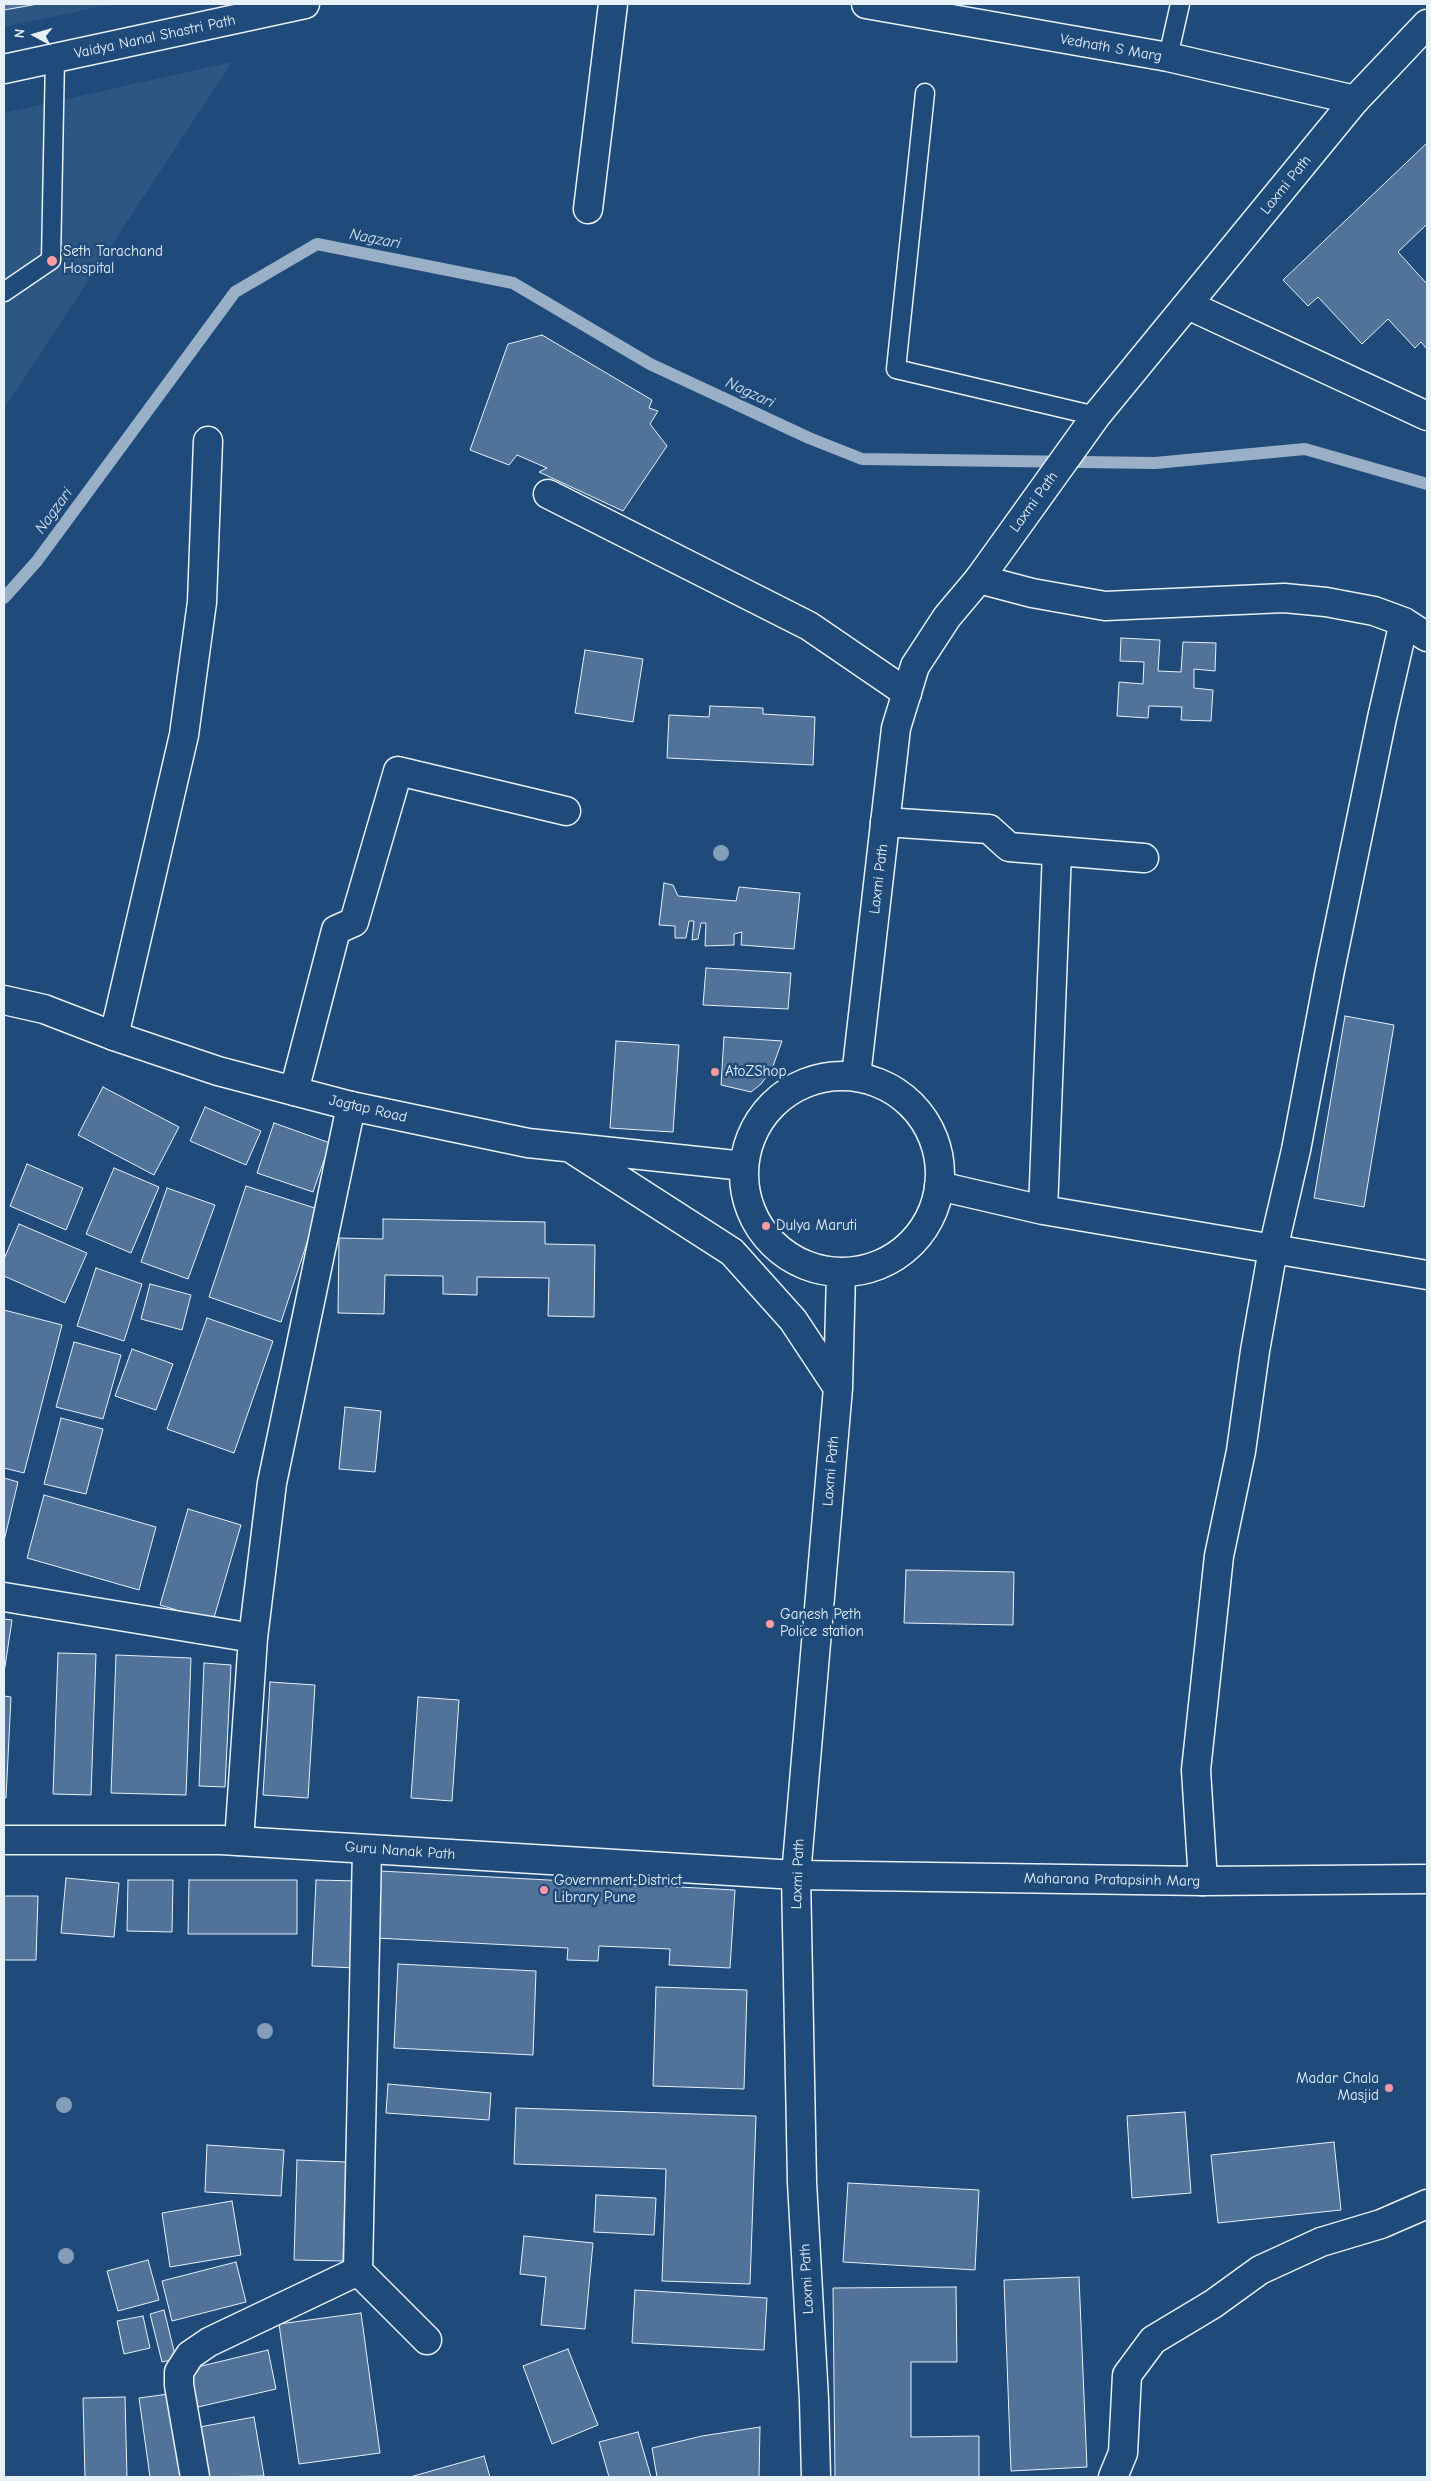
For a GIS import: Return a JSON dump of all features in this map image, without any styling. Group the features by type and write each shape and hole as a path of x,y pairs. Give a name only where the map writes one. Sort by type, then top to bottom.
{"street":[{"name":"Vaidya Nanal Shastri Path","path":"4,69 306,4"},
{"path":"588,208 613,4"},
{"name":"Vednath S Marg","path":"866,4 1168,57 1355,100"},
{"name":"Laxmi Path","path":"856,1076 896,728 915,666 947,617 979,579 1096,416 1355,100 1427,24"},
{"path":"1188,305 1427,416"},
{"path":"114,1036 184,735 202,602 208,441"},
{"path":"548,494 809,626 907,693"},
{"path":"979,579 1032,593 1105,606 1284,598 1374,611 1404,622 1427,637"},
{"path":"1203,1881 1196,1770 1219,1556 1241,1451 1255,1351 1274,1250 1296,1150 1328,979 1382,718 1404,622"},
{"path":"294,1091 336,930 354,922 398,771 566,811"},
{"path":"885,822 989,829 1009,847 1144,858"},
{"path":"1043,1210 1057,851"},
{"name":"Jagtap Road","path":"4,1000 44,1009 114,1036 218,1071 351,1106 528,1143 744,1166"},
{"path":"829,1076 856,1076 880,1084 902,1096 920,1114 933,1136 939,1161 940,1186 932,1214 917,1238 896,1257 870,1269 841,1273 810,1267 782,1252 776,1246 760,1228 747,1198 744,1166 755,1132 763,1116 781,1097 804,1084 829,1076"},
{"path":"238,1841 254,1638 272,1483 351,1106"},
{"path":"572,1148 732,1252 793,1320 838,1388"},
{"path":"940,1186 1043,1210 1427,1275"},
{"name":"Laxmi Path","path":"816,2477 814,2400 802,2182 796,1875 838,1388 841,1273"},
{"path":"4,1597 254,1638"},
{"name":"Guru Nanak Path","path":"4,1840 238,1841 796,1875"},
{"path":"367,1850 358,2271 427,2340"},
{"name":"Maharana Pratapsinh Marg","path":"796,1875 1203,1881 1427,1879"},
{"path":"1114,2477 1123,2453 1127,2375 1153,2340 1213,2304 1260,2270 1321,2242 1381,2224 1427,2204"},
{"path":"196,2477 179,2385 179,2372 190,2355 209,2342 358,2271"}],"lane":[{"path":"1168,57 1180,4"},
{"path":"4,292 51,260 55,58"},
{"path":"925,93 896,369 1096,416"}],"shaded area":[{"path":"4,4 113,4 4,27"},
{"name":"Seth Tarachand Hospital","path":"232,62 4,409 4,113"}],"building":[{"path":"4,4 38,4 4,10"},
{"path":"1427,143 1427,224 1398,252 1427,284 1427,349 1421,342 1415,348 1388,319 1362,344 1318,297 1308,306 1283,280"},
{"path":"542,335 652,400 649,408 658,411 650,424 667,446 623,511 539,472 547,468 517,455 509,465 470,450 508,344"},
{"path":"1121,638 1160,640 1158,671 1181,672 1183,642 1216,643 1215,671 1194,669 1194,688 1213,690 1211,721 1181,720 1182,707 1149,706 1148,718 1117,716 1119,682 1143,684 1144,662 1120,661"},
{"path":"585,650 643,659 633,722 575,713"},
{"path":"710,706 763,708 763,714 815,717 813,765 667,758 669,715 709,717"},
{"path":"664,883 673,885 678,896 736,901 739,887 800,893 794,949 741,945 742,932 734,934 734,945 705,946 706,923 701,923 698,939 692,940 694,921 689,921 686,938 675,938 675,926 659,925"},
{"path":"706,968 791,973 788,1009 703,1005"},
{"path":"1345,1016 1394,1025 1364,1207 1314,1198"},
{"path":"724,1037 782,1041 772,1069 761,1084 751,1092 721,1085"},
{"path":"616,1041 679,1045 673,1132 610,1128"},
{"path":"103,1087 179,1127 154,1175 78,1135"},
{"path":"205,1107 261,1131 246,1165 190,1141"},
{"path":"274,1123 330,1143 313,1192 257,1173"},
{"path":"27,1164 83,1188 66,1230 10,1206"},
{"path":"114,1168 159,1187 131,1253 86,1234"},
{"path":"246,1186 318,1209 281,1322 209,1297"},
{"path":"167,1188 215,1205 188,1279 141,1262"},
{"path":"383,1219 545,1222 545,1244 595,1245 594,1317 548,1316 549,1278 477,1277 477,1295 443,1294 443,1276 385,1275 384,1314 338,1313 339,1238 383,1239"},
{"path":"19,1224 87,1253 65,1303 4,1276 4,1259"},
{"path":"96,1268 142,1284 124,1341 77,1326"},
{"path":"150,1284 191,1295 182,1330 141,1319"},
{"path":"4,1310 62,1325 24,1473 4,1468"},
{"path":"207,1318 273,1341 234,1453 167,1429"},
{"path":"74,1342 121,1355 103,1419 56,1407"},
{"path":"132,1349 173,1364 156,1410 115,1396"},
{"path":"345,1407 381,1411 375,1472 339,1469"},
{"path":"61,1418 103,1429 86,1494 44,1484"},
{"path":"4,1478 18,1482 4,1541"},
{"path":"44,1495 156,1527 139,1590 27,1558"},
{"path":"188,1509 241,1525 213,1621 160,1605"},
{"path":"906,1570 1014,1572 1013,1625 904,1623"},
{"path":"4,1619 12,1620 4,1673"},
{"path":"58,1653 96,1654 91,1795 53,1794"},
{"path":"116,1655 191,1658 186,1795 111,1793"},
{"path":"204,1663 231,1665 225,1787 199,1786"},
{"path":"270,1682 315,1685 308,1798 263,1795"},
{"path":"4,1696 11,1697 6,1798 4,1798"},
{"path":"418,1697 459,1700 452,1801 411,1798"},
{"path":"380,1871 735,1890 730,1968 669,1965 670,1949 599,1946 598,1961 567,1960 568,1948 376,1938"},
{"path":"66,1878 119,1883 114,1937 61,1933"},
{"path":"128,1880 173,1880 172,1932 127,1931"},
{"path":"189,1880 297,1880 297,1934 188,1934"},
{"path":"316,1880 359,1881 356,1968 312,1966"},
{"path":"4,1896 38,1896 36,1960 4,1960"},
{"path":"398,1964 536,1971 533,2055 394,2048"},
{"path":"656,1987 747,1990 744,2089 653,2086"},
{"path":"388,2084 491,2093 489,2120 386,2113"},
{"path":"516,2108 756,2116 750,2284 662,2281 666,2169 514,2164"},
{"path":"1185,2112 1191,2193 1132,2198 1127,2116"},
{"path":"1334,2142 1341,2210 1218,2223 1211,2155"},
{"path":"207,2145 284,2150 281,2196 205,2192"},
{"path":"297,2160 346,2162 343,2261 294,2260"},
{"path":"848,2183 979,2190 975,2270 843,2262"},
{"path":"596,2195 656,2198 654,2235 594,2232"},
{"path":"232,2201 241,2255 170,2267 162,2213"},
{"path":"524,2236 593,2243 585,2329 541,2325 546,2277 520,2274"},
{"path":"148,2260 159,2300 118,2311 107,2271"},
{"path":"236,2262 246,2302 172,2321 162,2281"},
{"path":"1079,2277 1087,2467 1011,2471 1004,2280"},
{"path":"956,2287 957,2362 911,2362 911,2437 979,2436 979,2477 835,2477 833,2288"},
{"path":"635,2290 767,2298 764,2350 632,2343"},
{"path":"164,2310 176,2359 162,2362 150,2314"},
{"path":"361,2313 380,2453 299,2464 279,2324"},
{"path":"143,2316 150,2348 124,2354 117,2321"},
{"path":"568,2349 598,2425 552,2444 523,2366"},
{"path":"268,2350 276,2389 198,2407 189,2369"},
{"path":"176,2393 186,2477 150,2477 139,2398"},
{"path":"125,2397 127,2477 85,2477 83,2398"},
{"path":"254,2417 264,2476 203,2477 194,2428"},
{"path":"760,2427 759,2477 657,2477 652,2448 702,2436"},
{"path":"638,2432 651,2477 609,2477 599,2442"},
{"path":"484,2456 490,2477 410,2477"}],"waterway":[{"name":"Nagzari","path":"4,598 37,561 235,292 317,244 513,283 650,364 809,438 862,459 1155,463 1305,449 1427,484"}],"place":[{"name":"Seth Tarachand Hospital","path":"52,261"},
{"name":"AtoZShop","path":"715,1072"},
{"name":"Dulya Maruti","path":"766,1226"},
{"name":"Ganesh Peth Police station","path":"770,1624"},
{"name":"Government District Library Pune","path":"544,1890"},
{"name":"Madar Chala Masjid","path":"1389,2088"}]}
